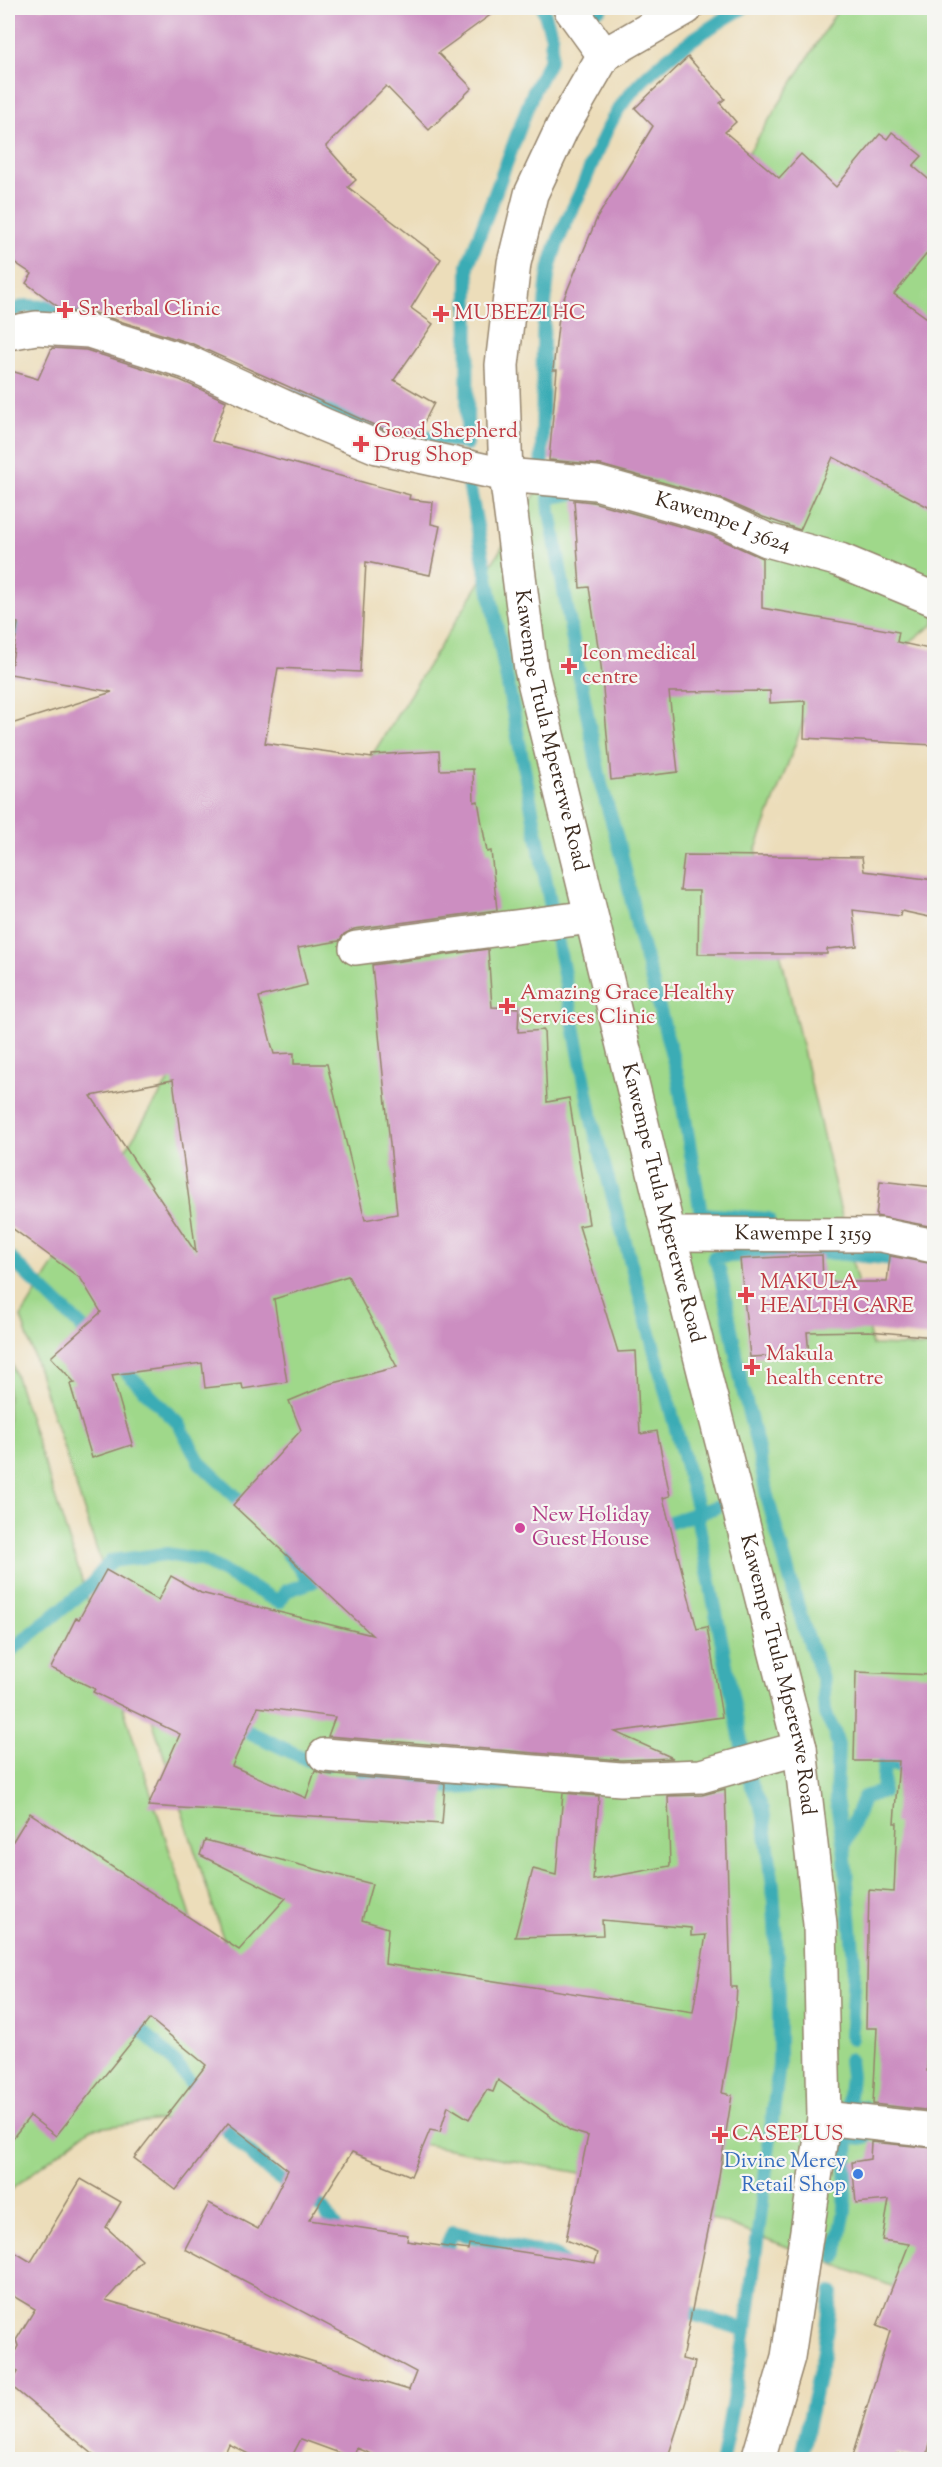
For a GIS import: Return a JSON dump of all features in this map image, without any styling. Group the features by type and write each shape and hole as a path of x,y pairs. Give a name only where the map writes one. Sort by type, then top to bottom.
{"street":[{"path":"570,8 604,55 686,8"},
{"name":"Kawempe Ttula Mpererwe Road","path":"604,55 562,128 531,194 514,263 502,365 506,475 531,669 669,1234 800,1748 820,1924 824,2118 788,2357 758,2460"},
{"name":"Kawempe I 3624","path":"8,333 36,328 89,330 187,362 377,447 506,475 596,483 717,518 767,540 840,560 934,599"},
{"path":"356,948 591,917"},
{"name":"Kawempe I 3159","path":"669,1234 881,1235 934,1246"},
{"path":"325,1755 621,1779 666,1779 701,1776 800,1748"},
{"path":"824,2118 934,2130"}],"green space":[{"path":"839,8 934,8 934,624 805,718 756,849 872,1345 934,1347 934,2302 602,2177 314,2124 285,2128 21,1317"},
{"path":"8,1352 253,2108 90,2129 8,2192"}],"building":[{"path":"8,8 500,8 438,53 472,88 429,130 386,86 326,146 356,180 348,187 441,259 411,308 433,324 394,380 434,403 417,436 383,429 193,344 94,313 64,311 26,283 32,274 8,258"},
{"path":"688,57 725,99 720,103 736,122 725,132 779,178 801,154 836,187 880,134 887,139 892,132 922,156 913,166 934,184 934,245 894,294 934,323 934,510 833,457 800,530 722,499 601,465 549,460 557,370 553,370 560,308 597,218 653,126 635,108"},
{"path":"52,348 86,350 180,380 226,401 212,441 410,495 409,499 433,502 431,524 440,526 430,575 366,562 360,672 278,668 265,743 372,758 372,755 439,751 440,770 473,769 474,802 478,801 487,852 491,851 497,910 354,929 344,934 339,941 298,948 307,985 259,997 274,1054 294,1053 294,1064 327,1064 365,1220 397,1214 372,965 488,949 492,1007 519,1008 518,1032 544,1030 547,1102 569,1098 589,1224 579,1226 618,1352 636,1351 640,1434 657,1431 670,1496 663,1498 697,1629 707,1627 722,1717 615,1732 673,1758 621,1760 328,1736 335,1717 258,1707 232,1766 306,1798 315,1771 323,1774 445,1784 442,1824 148,1806 180,1734 93,1692 95,1689 51,1668 76,1618 79,1619 106,1570 158,1600 171,1576 201,1593 372,1635 233,1505 301,1430 289,1401 330,1384 397,1367 348,1276 274,1299 287,1382 243,1389 242,1384 205,1388 202,1363 112,1375 133,1447 131,1445 92,1458 70,1384 75,1383 51,1357 101,1312 81,1279 8,1225 8,725 112,692 10,674 18,623 8,620 8,370 38,379","holes":["173,1080 196,1253 91,1096"]},
{"path":"574,500 593,502 711,535 762,558 762,608 899,632 897,642 934,650 934,745 804,738 805,701 770,703 770,691 669,692 678,772 611,780 601,666 589,587 580,588"},
{"path":"684,855 862,857 864,871 934,880 934,918 901,911 900,916 853,910 857,946 827,949 827,954 698,954 699,891 680,891"},
{"path":"880,1181 934,1187 934,1227 876,1216"},
{"path":"822,1255 823,1282 887,1282 890,1256 934,1264 934,1337 869,1331 807,1332 809,1354 750,1357 740,1259"},
{"path":"856,1672 934,1675 934,2003 931,2003 927,2071 934,2071 934,2111 873,2104 877,2028 866,2028 869,1890 894,1892 897,1823 894,1823 899,1761 854,1761"},
{"path":"725,1789 731,1987 737,1987 735,2018 722,2093 732,2095 718,2182 682,2359 695,2362 686,2401 667,2460 386,2460 357,2448 353,2458 301,2439 290,2460 260,2460 229,2444 222,2460 100,2460 10,2385 18,2372 8,2365 18,2346 16,2340 35,2309 8,2293 8,2248 31,2262 81,2179 121,2202 106,2227 142,2260 106,2300 409,2390 416,2372 185,2249 209,2203 258,2229 288,2170 228,2123 176,2190 134,2158 206,2065 150,2019 56,2136 30,2116 8,2144 8,1849 30,1813 239,1950 286,1898 200,1855 205,1840 372,1884 362,1920 388,1928 385,1964 693,2012 706,1935 691,1936 691,1928 602,1920 603,1935 515,1937 533,1869 556,1875 563,1793 599,1796 593,1880 670,1866 668,1796 702,1795","holes":["498,2080 571,2131 588,2136 566,2240 598,2253 595,2263 469,2244 468,2250 407,2241 408,2235 309,2220 352,2152 411,2176 430,2130 440,2132 448,2106 469,2119 487,2090 493,2092"]},
{"path":"871,2142 934,2148 934,2427 926,2460 896,2453 894,2460 851,2460 890,2331 877,2326 909,2244 882,2240 889,2200 856,2203 852,2162 870,2159"}],"waterway":[{"path":"297,388 320,402 372,425 467,444 468,265 534,90 550,60 552,37 543,8"},
{"path":"587,8 592,12 601,8"},
{"path":"547,474 541,472 545,301 550,266 561,234 602,139 622,105 636,88 670,57 743,8"},
{"path":"8,312 26,306 75,308"},
{"path":"461,473 467,474 593,1124 699,1514 698,1521 748,1777 763,1810 773,1886 779,1996 779,2065 746,2330 722,2460"},
{"path":"575,493 549,498 550,512 601,784 621,852 639,934 678,1077 701,1214 768,1219"},
{"path":"8,630 33,626"},
{"path":"851,2038 854,1962 844,1847 836,1798 838,1745 825,1714 823,1681 802,1621 768,1500 743,1390 720,1272 714,1257 797,1252 835,1253 934,1263"},
{"path":"8,1256 95,1340"},
{"path":"114,1360 179,1424 200,1463 251,1511"},
{"path":"653,1528 716,1507"},
{"path":"287,1553 312,1582"},
{"path":"8,1653 88,1588 111,1561 166,1554 202,1560 279,1602 286,1591 312,1582 329,1572"},
{"path":"232,1724 308,1760 327,1764"},
{"path":"844,1845 864,1797 882,1792 884,1764 934,1767"},
{"path":"363,1772 455,1788 514,1784"},
{"path":"128,2020 168,2055 200,2097"},
{"path":"849,2060 851,2076 848,2106 863,2107"},
{"path":"214,2115 232,2136 270,2172 323,2209 342,2237"},
{"path":"836,2257 845,2210 848,2137 865,2138"},
{"path":"439,2264 453,2232 555,2256 569,2269"},
{"path":"800,2460 823,2356 832,2292"},
{"path":"675,2309 746,2330"}],"place":[{"name":"Sr herbal Clinic","path":"65,310"},
{"name":"MUBEEZI HC","path":"441,314"},
{"name":"Good Shepherd Drug Shop","path":"361,444"},
{"name":"Icon medical centre","path":"569,666"},
{"name":"Amazing Grace Healthy Services Clinic","path":"507,1006"},
{"name":"MAKULA HEALTH CARE","path":"746,1295"},
{"name":"Makula health centre","path":"752,1367"},
{"name":"New Holiday Guest House","path":"520,1528"},
{"name":"CASEPLUS","path":"720,2135"},
{"name":"Divine Mercy Retail Shop","path":"858,2174"}]}
